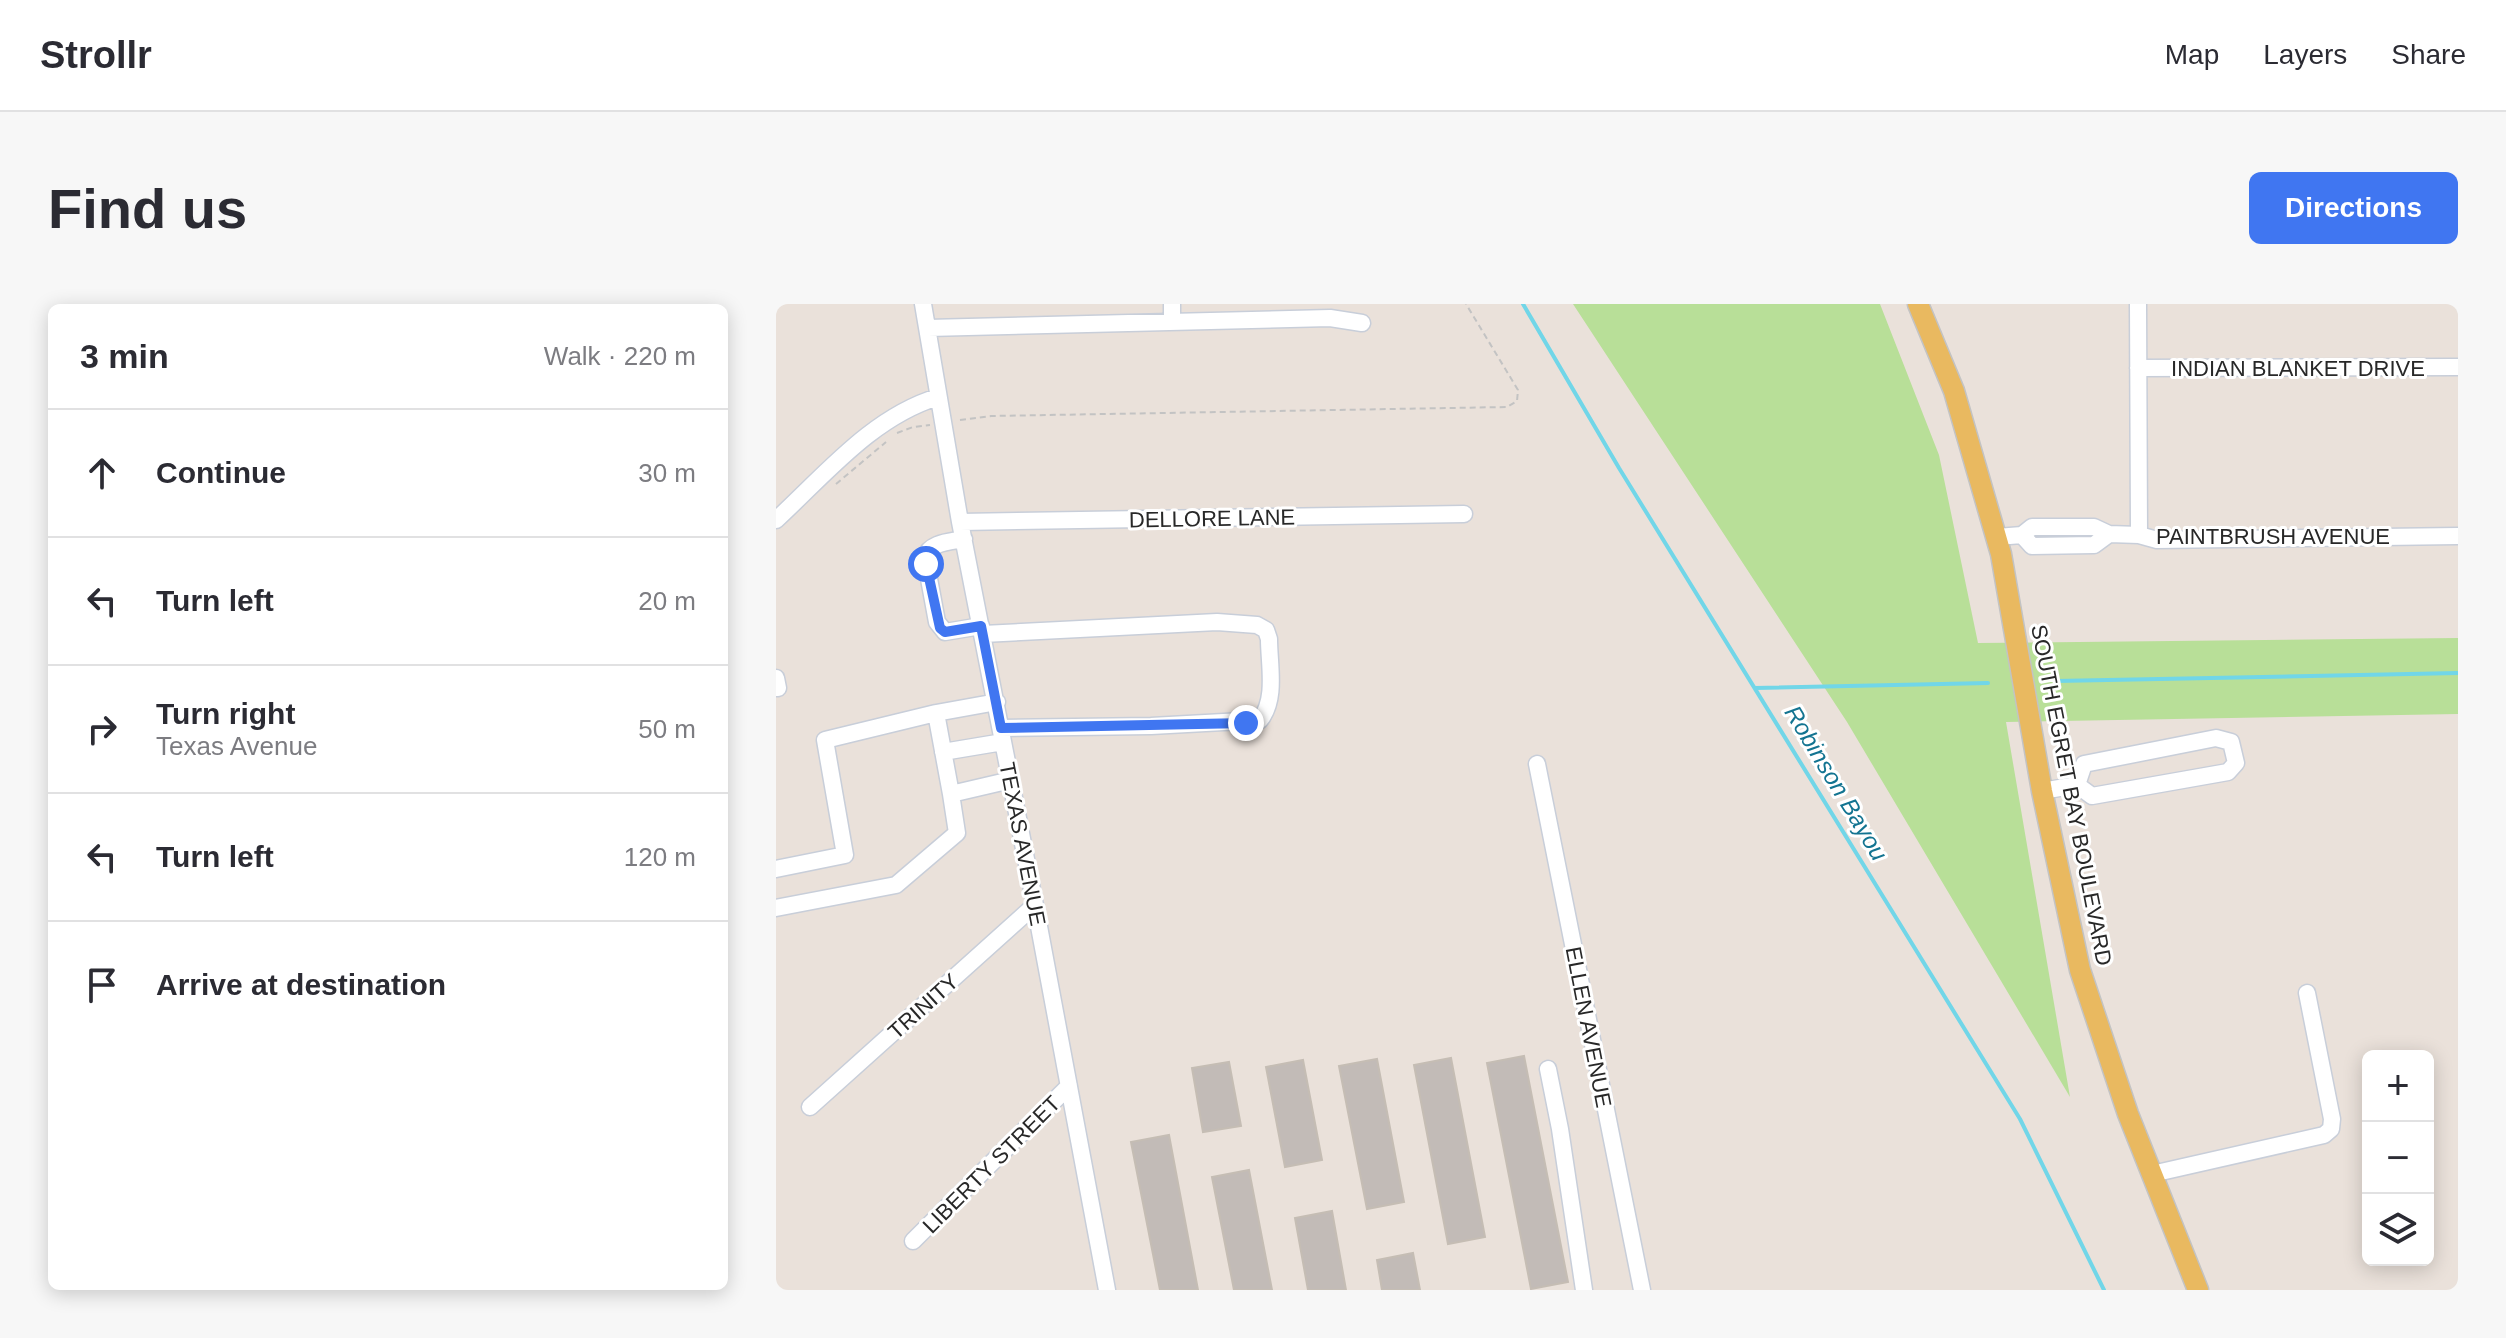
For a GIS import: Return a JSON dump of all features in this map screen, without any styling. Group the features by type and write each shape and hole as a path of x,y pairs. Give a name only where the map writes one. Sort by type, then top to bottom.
{"main road":[{"name":"SOUTH EGRET BAY BOULEVARD","path":"1918,304 1954,391 1997,537 2042,791 2080,970 2128,1114 2198,1290"}],"street":[{"name":"TEXAS AVENUE","path":"923,304 942,424 997,702 1104,1288"},
{"path":"2138,304 2139,535"},
{"path":"928,328 1172,312 1330,311 1362,323"},
{"name":"INDIAN BLANKET DRIVE","path":"2138,368 2458,367"},
{"path":"776,520 885,421 938,397"},
{"name":"DELLORE LANE","path":"982,630 945,632 940,628 934,608 926,564 927,550 962,530 1464,514"},
{"name":"PAINTBRUSH AVENUE","path":"1997,537 2022,535 2032,527 2094,527 2109,534 2139,535 2157,540 2458,536"},
{"path":"943,752 1002,735 1260,720 1270,702 1269,639 1266,630 1257,625 1217,622 982,630"},
{"path":"776,678 776,688"},
{"path":"776,869 845,855 825,740 936,713 997,702"},
{"path":"776,908 896,885 957,833 936,713"},
{"path":"2042,791 2077,785 2092,796 2228,772 2236,763 2231,742 2216,738 2084,764 2077,785"},
{"name":"ELLEN AVENUE","path":"1537,764 1642,1290"},
{"path":"951,794 1011,780"},
{"name":"TRINITY","path":"810,1107 1035,905"},
{"path":"2152,1174 2324,1135 2331,1129 2332,1119 2307,993"},
{"path":"1548,1069 1584,1290"},
{"name":"LIBERTY STREET","path":"913,1241 1069,1086"}],"path":[{"path":"837,484 895,434 913,427 991,416 1507,407 1517,401 1518,390 1466,304"}],"green space":[{"path":"1573,304 1880,304 1939,455 1978,643 2458,638 2458,714 2006,722 2070,1097 1847,722"}],"building":[{"path":"1524,1056 1568,1282 1531,1289 1487,1063"},
{"path":"1451,1058 1485,1237 1448,1244 1414,1065"},
{"path":"1377,1059 1404,1202 1367,1209 1339,1066"},
{"path":"1303,1060 1322,1160 1285,1167 1266,1067"},
{"path":"1229,1062 1241,1126 1203,1132 1192,1068"},
{"path":"1169,1135 1198,1290 1160,1290 1131,1142"},
{"path":"1249,1170 1272,1290 1234,1290 1212,1177"},
{"path":"1332,1211 1346,1290 1308,1290 1295,1218"},
{"path":"1413,1253 1420,1290 1382,1290 1377,1260"}],"waterway":[{"name":"Robinson Bayou","path":"1523,304 1619,468 2020,1119 2104,1290"},
{"path":"2056,681 2458,673"},
{"path":"1755,688 1988,683"}],"route":[{"path":"926,564 940,628 945,632 981,626 1001,728 1246,723"}]}
